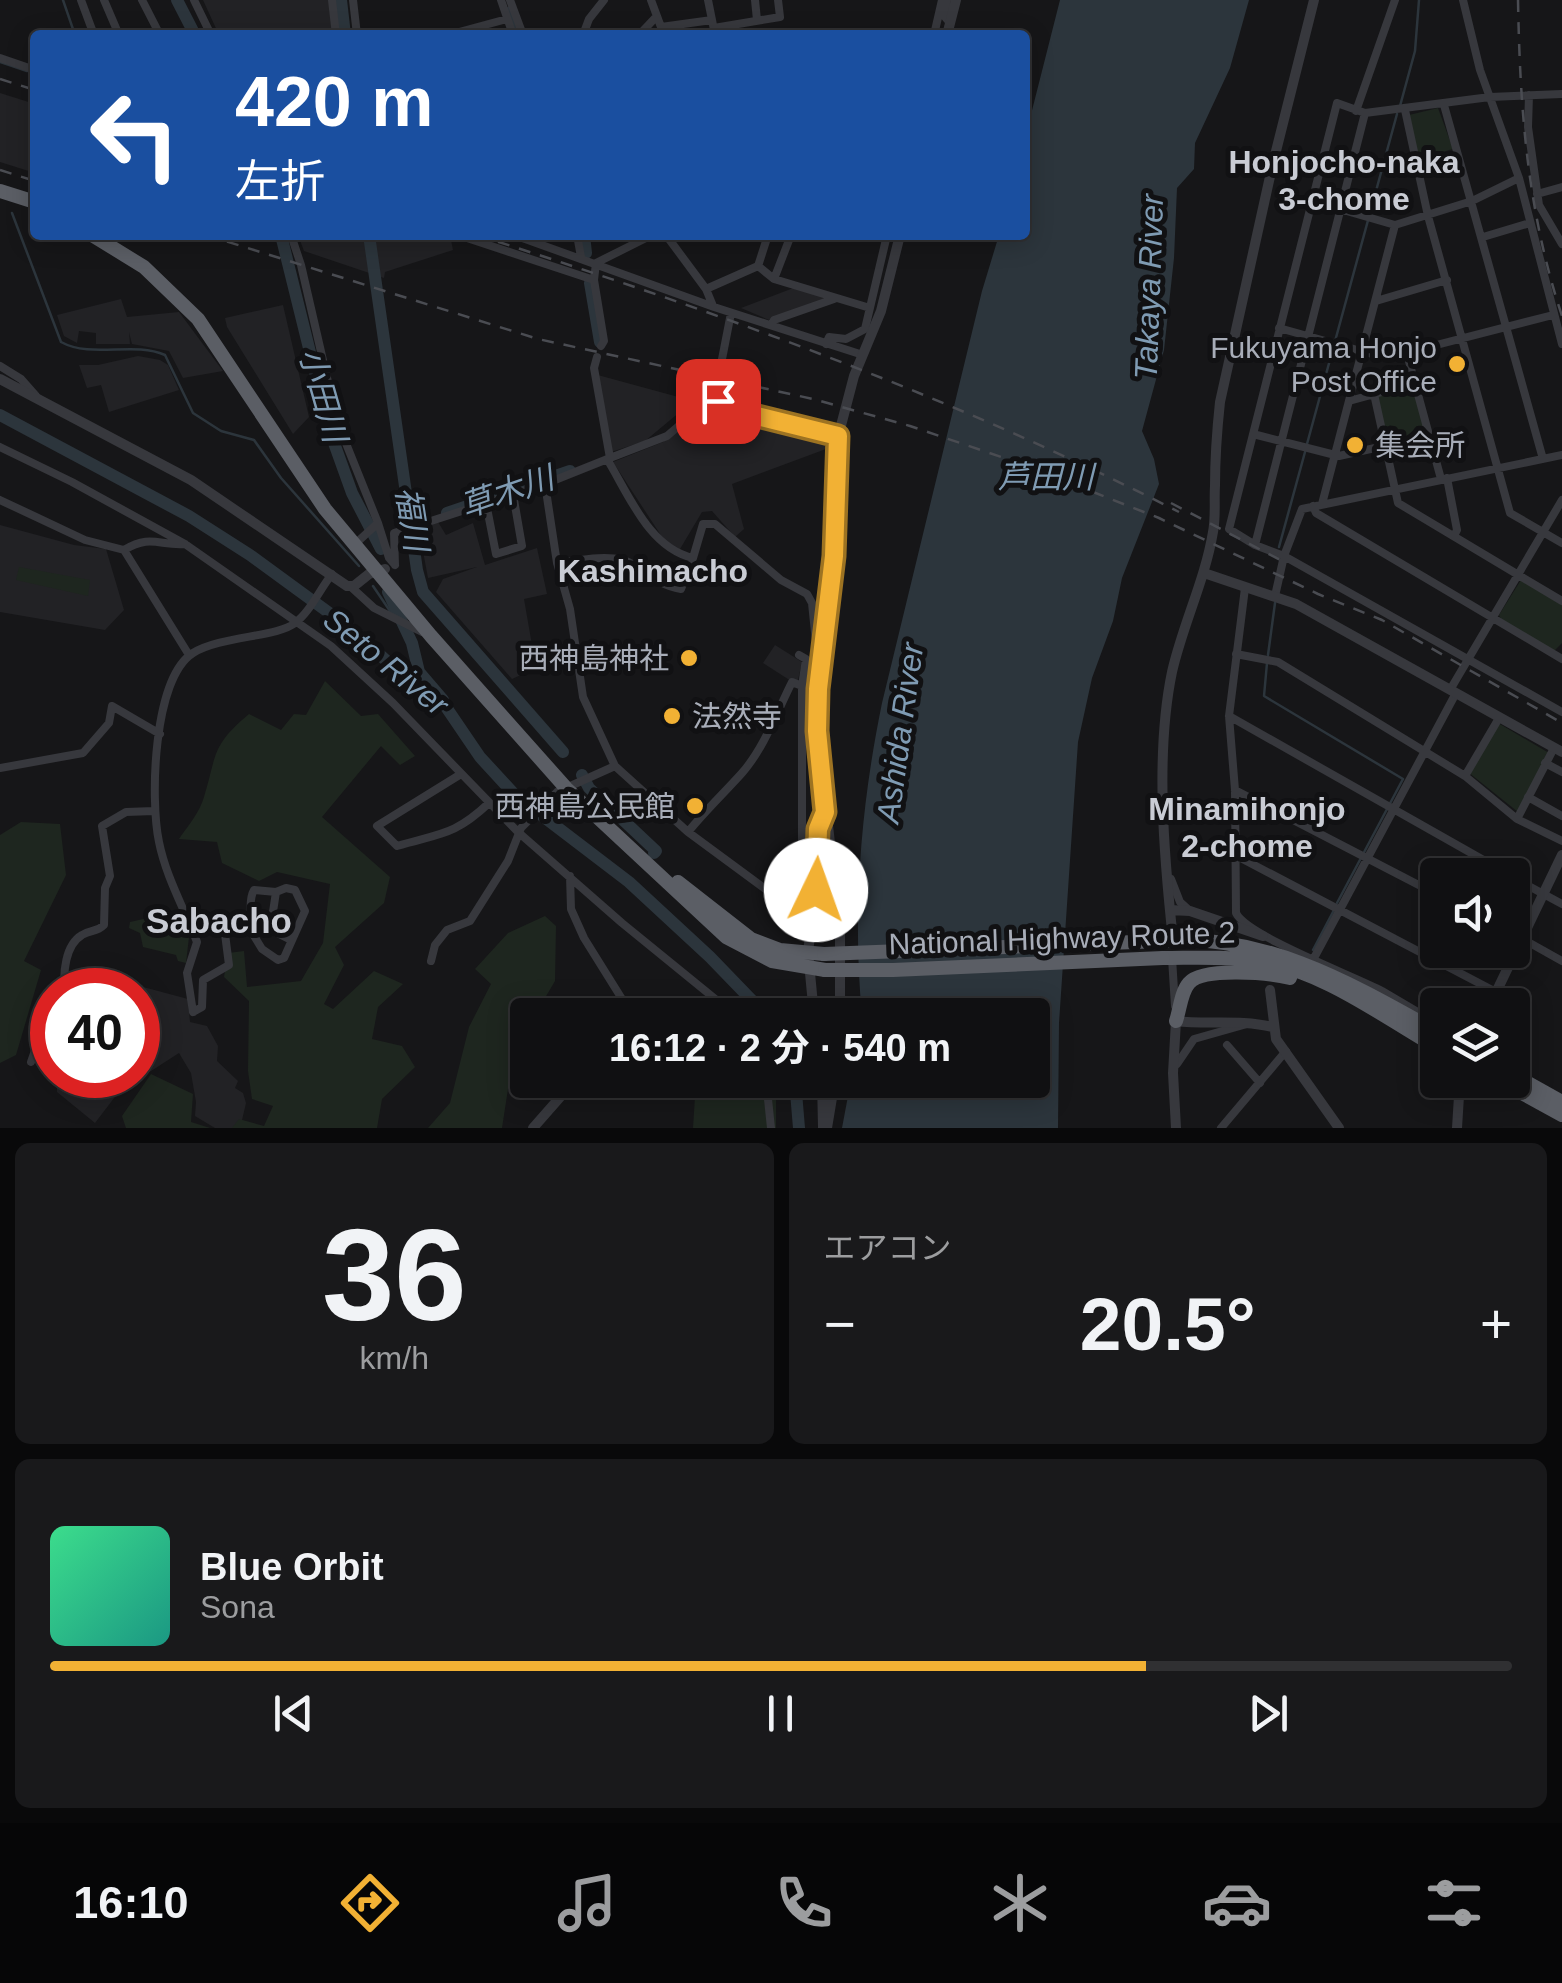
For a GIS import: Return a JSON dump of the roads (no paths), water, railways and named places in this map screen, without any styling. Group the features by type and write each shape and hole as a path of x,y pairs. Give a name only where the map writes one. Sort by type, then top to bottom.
{"highway":[{"path":"0,191 30,200"},
{"path":"0,200 30,210"},
{"name":"National Highway Route 2","path":"100,240 144,267 198,319 304,480 574,786 689,892 736,929 766,946 824,954 1167,940 1223,942 1278,954 1338,976 1420,1022"},
{"name":"National Highway Route 2","path":"117,240 162,270 205,314 236,355 311,474 360,539"},
{"name":"National Highway Route 2","path":"386,569 431,636 574,786 726,937 772,961 826,970 1167,958 1256,961 1293,970 1343,991 1420,1037"},
{"path":"1176,1021 1183,992 1190,981 1202,974 1280,976 1318,984 1366,1004"},
{"path":"1530,1084 1562,1102"},
{"path":"1530,1098 1562,1116"}],"street":[{"path":"80,0 92,30"},
{"path":"104,0 117,30"},
{"path":"142,0 157,30"},
{"path":"194,0 209,30"},
{"path":"332,0 335,30"},
{"path":"353,0 356,30"},
{"path":"501,0 512,30"},
{"path":"510,0 521,30"},
{"path":"586,30 604,0"},
{"path":"651,0 661,27 714,28 780,17 778,0"},
{"path":"708,0 714,28"},
{"path":"755,0 758,20"},
{"path":"944,0 948,29"},
{"path":"935,30 944,0"},
{"path":"948,29 956,0"},
{"path":"1167,940 1170,910 1165,756 1171,677 1190,606 1204,573 1214,526 1220,402 1314,0"},
{"path":"1256,545 1361,112 1395,0"},
{"path":"1463,0 1480,70 1519,178 1562,344"},
{"path":"643,30 656,17"},
{"path":"466,30 506,19"},
{"path":"0,58 30,68"},
{"path":"1562,94 1490,97 1361,112 1337,103 1229,529 1562,712"},
{"path":"1529,96 1528,128 1539,206 1562,244"},
{"path":"1444,105 1543,458"},
{"path":"1400,110 1510,513 1562,544"},
{"path":"1312,201 1396,225 1472,201 1519,178"},
{"path":"1537,194 1562,186"},
{"path":"1483,237 1530,223"},
{"path":"1396,225 1316,513 1560,654"},
{"path":"291,240 338,421 389,558 386,569 350,586"},
{"path":"473,240 594,280"},
{"path":"529,240 863,356"},
{"path":"579,240 581,257"},
{"path":"596,263 642,240"},
{"path":"670,240 706,289 714,307"},
{"path":"706,289 758,266 766,240"},
{"path":"774,279 789,240"},
{"path":"826,344 830,337 846,339 864,329 876,309 886,240"},
{"path":"840,998 840,929 817,731 822,648 834,556 838,436 898,240"},
{"path":"596,263 594,280 604,340 601,346"},
{"path":"758,266 774,279 876,309"},
{"path":"1376,301 1447,280"},
{"path":"772,324 834,299"},
{"path":"386,569 394,533 545,484 667,436 716,396 731,313"},
{"path":"1279,328 1386,358 1553,315"},
{"path":"1407,354 1444,478 1457,530 1454,536"},
{"path":"596,357 594,368 609,459 655,536 674,554 692,558"},
{"path":"0,366 21,379 39,399"},
{"path":"0,379 192,480 329,577 350,586 374,608 431,636"},
{"path":"1349,401 1415,383"},
{"path":"1374,394 1398,503 1562,601"},
{"path":"716,396 725,408 838,436"},
{"path":"1253,434 1334,455 1384,446"},
{"path":"0,447 185,544 298,621 393,703 488,803 622,923 714,998"},
{"path":"1275,596 1284,556 1302,509 1562,456"},
{"path":"545,484 583,697 615,766 688,832 794,910 801,912 808,871 818,854"},
{"path":"486,503 496,554 522,546 513,494"},
{"path":"0,500 85,540 124,550 189,655"},
{"path":"1314,958 1336,908 1469,660 1562,500"},
{"path":"360,539 377,524"},
{"path":"557,563 608,558 626,561 665,586 680,589 703,524 715,524 781,580 806,594 812,603 816,642 822,648"},
{"path":"124,550 152,539 172,546 185,544"},
{"path":"1204,573 1296,604 1558,750 1545,763 1517,818"},
{"path":"248,926 252,917 249,900 254,890 276,892 286,888 295,890 302,899 305,911 284,958 278,960 262,949 248,926 232,922 226,928 229,965 204,980 202,1007 193,1012 187,973 197,942 169,878 154,811 167,694 176,671 189,655 213,643 298,621 329,577"},
{"path":"1245,588 1230,716 1236,913 1239,920 1263,936"},
{"path":"1236,654 1278,662 1424,750 1465,776 1517,818 1562,842"},
{"path":"794,910 802,882 802,686 806,659 800,655"},
{"path":"688,832 744,772 792,682 802,686"},
{"path":"802,686 817,731"},
{"path":"0,768 83,754 109,723 112,706 160,734"},
{"path":"1230,716 1479,858"},
{"path":"1465,776 1499,718"},
{"path":"1545,763 1562,772"},
{"path":"431,961 435,945 446,930 470,921 508,861 520,830 574,786 615,766"},
{"path":"461,774 377,826 380,833 398,846 433,838 466,825 488,803"},
{"path":"1235,790 1420,886"},
{"path":"1528,797 1562,816"},
{"path":"66,968 72,946 82,934 98,931 104,925 105,888 110,876 102,826 126,812 154,811"},
{"path":"812,998 808,952 818,829 825,812"},
{"path":"1235,855 1488,988"},
{"path":"1530,915 1562,855"},
{"path":"1166,860 1173,888 1190,912"},
{"path":"570,875 571,909 621,998"},
{"path":"1530,887 1562,904"},
{"path":"276,892 271,925 276,933 291,940"},
{"path":"1170,910 1190,912 1263,936 1314,958 1420,1014"},
{"path":"1530,943 1562,960"},
{"path":"1167,958 1176,1021 1176,1128"},
{"path":"1270,990 1276,1039 1339,1128"},
{"path":"1176,1021 1250,1022 1272,1027"},
{"path":"1173,1073 1194,1039 1208,1032 1242,1028 1250,1022"},
{"path":"1226,1046 1260,1083"},
{"path":"1220,1128 1286,1051"},
{"path":"533,1128 560,1098"},
{"path":"768,1098 771,1128"},
{"path":"823,1098 825,1128"},
{"path":"825,1128 832,1098"},
{"path":"1457,1128 1459,1098"},
{"path":"1328,1111 1349,1128"}],"water":[{"name":"芦田川","path":"1060,0 1249,0 1230,68 1195,143 1194,169 1177,188 1164,350 1142,431 1159,484 1122,578 1113,621 1092,678 1078,742 1059,1023 1058,1128 842,1128 848,1098 1050,1098 1050,998 861,998 858,937 864,819 882,703 982,291 997,240 1030,240 1030,118"}],"waterway":[{"path":"63,0 73,30"},
{"name":"小田川","path":"177,0 192,30"},
{"name":"福川","path":"341,0 344,30"},
{"path":"1400,106 1415,51 1419,0"},
{"name":"草木川","path":"511,12 517,30"},
{"path":"0,62 27,71"},
{"path":"1307,444 1397,114"},
{"path":"12,213 61,342 86,349 140,349 165,355 193,413 221,431 254,440 281,478 359,566"},
{"name":"小田川","path":"282,240 329,429 352,493 381,549"},
{"name":"福川","path":"370,240 423,592 563,752"},
{"name":"草木川","path":"585,240 586,253"},
{"name":"草木川","path":"590,283 600,342"},
{"name":"Seto River","path":"0,415 189,516 354,631 446,707 480,757 515,795 629,882 750,998"},
{"path":"1279,547 1305,452"},
{"name":"草木川","path":"447,513 570,471"},
{"path":"373,586 392,614"},
{"name":"小田川","path":"388,592 412,643 419,672 443,700"},
{"path":"1268,655 1275,603"},
{"name":"小田川","path":"400,624 409,638"},
{"path":"1267,663 1264,696 1403,779 1337,903"},
{"name":"福川","path":"582,775 589,788 654,853"},
{"path":"1313,950 1334,910"},
{"name":"Seto River","path":"796,1098 799,1128"}],"railway":[{"path":"1518,0 1521,81 1533,198 1562,316"},
{"path":"0,79 30,88"},
{"path":"0,170 30,179"},
{"path":"222,240 538,339 813,399 910,426 1022,464 1159,518 1382,620 1562,723"},
{"path":"492,240 834,359 1008,431 1179,512"},
{"path":"1171,503 1286,563"}],"place":[{"name":"Fukuyama Honjo Post Office","path":"1457,364"},
{"name":"集会所","path":"1355,445"},
{"name":"西神島神社","path":"689,658"},
{"name":"法然寺","path":"672,716"},
{"name":"西神島公民館","path":"695,806"}],"district":[{"name":"Honjocho-naka 3-chome","path":"1344,180"},
{"name":"Kashimacho","path":"653,571"},
{"name":"Minamihonjo 2-chome","path":"1247,828"},
{"name":"Sabacho","path":"219,920"}],"water label":[{"name":"Takaya River","path":"1149,287"},
{"name":"Ashida River","path":"900,733"}]}
